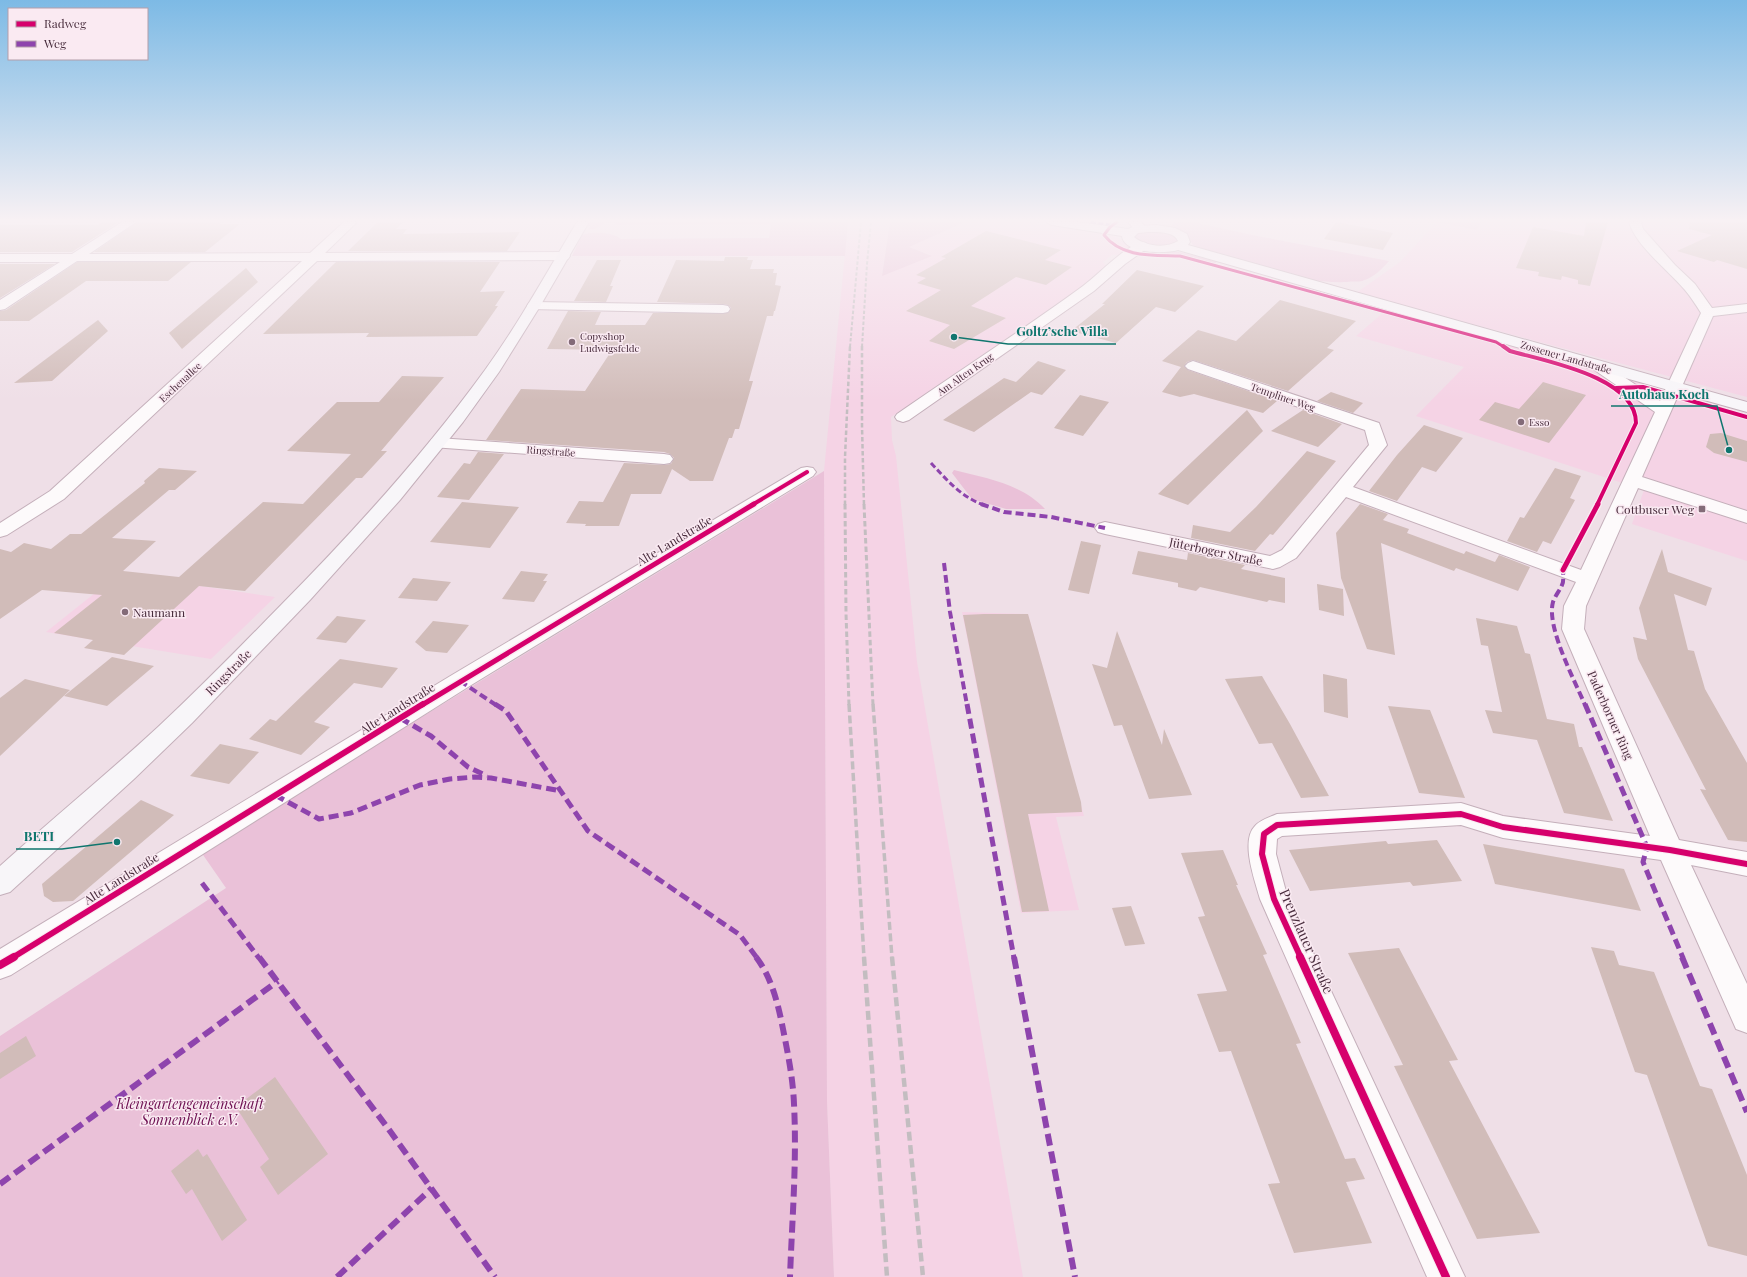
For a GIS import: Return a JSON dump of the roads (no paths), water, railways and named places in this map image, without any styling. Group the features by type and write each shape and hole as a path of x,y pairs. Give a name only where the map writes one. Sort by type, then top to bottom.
{"main road":[{"name":"Ringstraße","path":"0,883 164,735 210,691 257,644 381,511 438,443 478,391 504,354 549,282"},
{"name":"Zossener Landstraße","path":"1303,282 1674,388 1747,407"}],"street":[{"path":"0,306 38,282"},
{"name":"Eschenallee","path":"0,531 57,495 287,282"},
{"name":"Am Alten Krug","path":"903,417 1098,282"},
{"path":"1684,282 1690,287 1708,313 1747,308"},
{"path":"534,306 723,309"},
{"name":"Paderborner Ring","path":"1708,313 1575,606 1573,629 1670,850 1747,1018"},
{"name":"Templiner Weg","path":"1193,366 1373,428"},
{"path":"1598,366 1664,411"},
{"name":"Jüterboger Straße","path":"1105,528 1273,563 1289,554 1378,445 1373,428"},
{"name":"Ringstraße","path":"438,443 664,459"},
{"name":"Alte Landstraße","path":"0,965 447,689 806,472"},
{"path":"1632,480 1747,517"},
{"path":"1342,489 1587,579"},
{"name":"Prenzlauer Straße","path":"1446,1277 1274,899 1262,854 1264,834 1277,825 1461,814 1503,827 1670,850 1747,864"}],"railway":[{"path":"850,347 856,282"},
{"path":"862,347 866,282"},
{"path":"845,504 845,457 850,346"},
{"path":"862,347 864,505"},
{"path":"845,504 849,705"},
{"path":"864,504 873,705"},
{"path":"849,704 864,958"},
{"path":"873,704 892,958"},
{"path":"864,957 887,1277"},
{"path":"892,957 923,1277"}],"place":[{"name":"Goltz’sche Villa","path":"954,337"},
{"name":"Copyshop Ludwigsfelde","path":"572,342"},
{"name":"Esso","path":"1521,422"},
{"name":"Autohaus Koch","path":"1729,450"},
{"name":"Cottbuser Weg","path":"1702,509"},
{"name":"Naumann","path":"125,612"},
{"name":"BETI","path":"117,842"}],"park label":[{"name":"Kleingartengemeinschaft Sonnenblick e.V.","path":"190,1112"}]}
